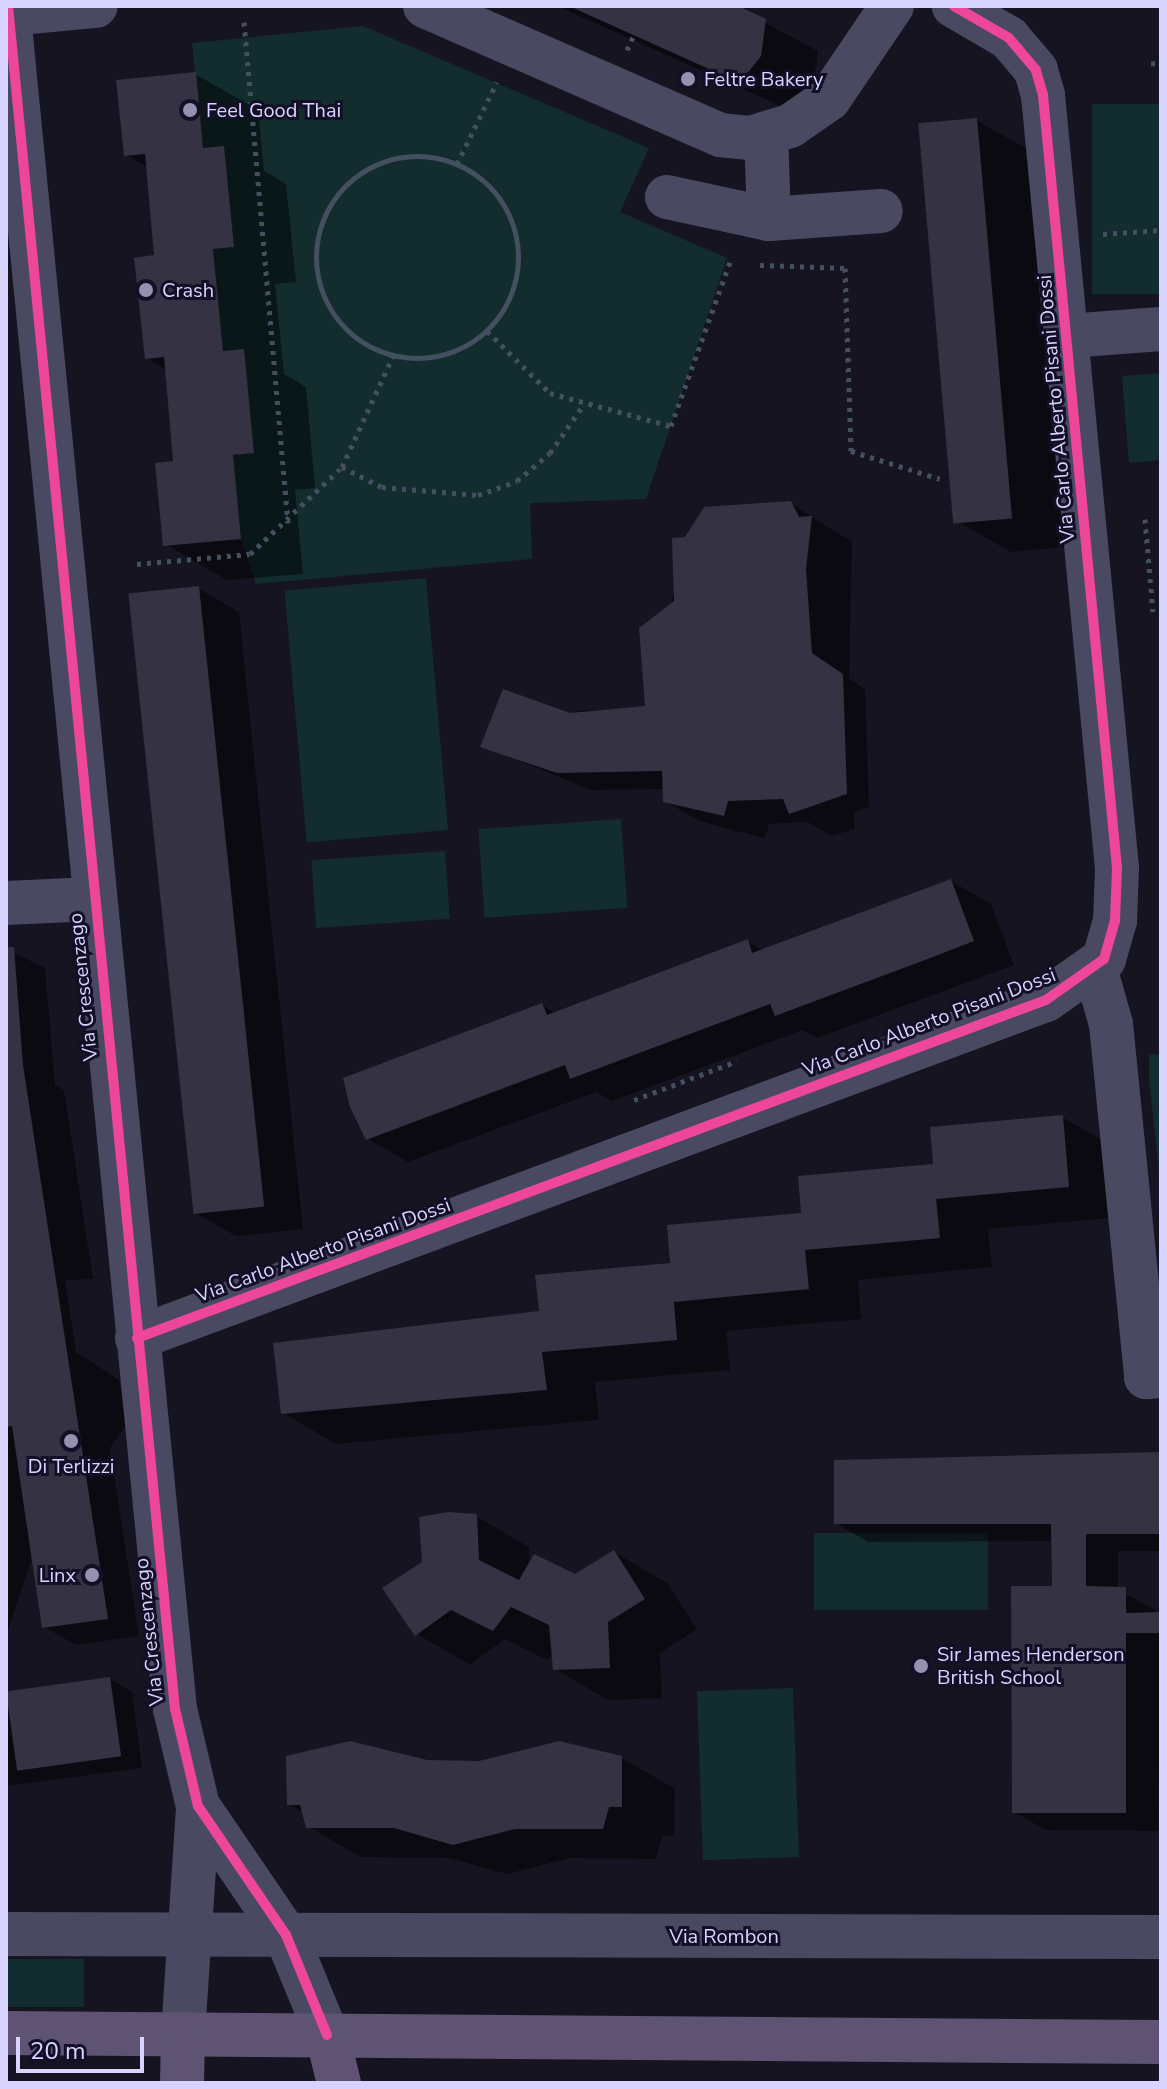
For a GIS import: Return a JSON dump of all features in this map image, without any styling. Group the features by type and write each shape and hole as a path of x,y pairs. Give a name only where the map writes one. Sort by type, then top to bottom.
{"main road":[{"path":"6,2033 1161,2042"},
{"path":"182,2083 183,2034"},
{"path":"327,2035 339,2083"}],"street":[{"path":"8,10 96,6"},
{"path":"425,6 720,135 766,135 829,99 892,6"},
{"name":"Via Carlo Alberto Pisani Dossi","path":"137,1338 1046,1000 1095,968 1115,921 1117,868 1068,336 1036,70 1009,38 954,6"},
{"name":"Via Crescenzago","path":"8,10 175,1709 198,1806 286,1935"},
{"path":"766,135 769,219"},
{"path":"667,197 706,211 769,219 881,211"},
{"path":"1068,336 1161,329"},
{"path":"6,903 93,899"},
{"path":"1095,968 1110,1015 1146,1377 1161,1376"},
{"path":"183,2034 185,1938 198,1806"},
{"name":"Via Rombon","path":"6,1934 185,1938 286,1935 1161,1937"},
{"path":"286,1935 327,2035"}],"path":[{"path":"244,22 288,523"},
{"path":"1151,63 1161,64"},
{"path":"457,164 502,73"},
{"path":"391,159 457,164 506,208 518,240 507,306 487,331 427,358 393,356 363,343 322,292 320,226 335,197 391,159"},
{"path":"1103,234 1161,230"},
{"path":"487,331 550,393 582,407 671,426 727,258 740,261"},
{"path":"753,264 845,268 851,451 940,479"},
{"path":"137,564 250,554 288,523 342,467 393,356"},
{"path":"342,467 382,487 478,495 517,481 550,453 582,407"},
{"path":"1145,519 1153,612"},
{"path":"634,1100 737,1061"}],"green space":[{"path":"363,26 649,148 620,212 727,258 646,499 530,503 532,559 256,584 241,539 233,455 253,453 244,350 223,351 213,249 234,247 224,147 203,148 192,43"},
{"path":"1092,104 1161,104 1161,294 1092,294"},
{"path":"1161,373 1161,460 1129,463 1122,376"},
{"path":"426,578 448,830 307,842 285,590"},
{"path":"621,819 627,908 485,918 478,829"},
{"path":"445,851 450,919 316,928 311,860"},
{"path":"1149,1054 1161,1055 1161,1190 1149,1079"},
{"path":"814,1533 988,1533 988,1610 814,1610"},
{"path":"793,1688 799,1857 703,1860 697,1691"},
{"path":"6,1959 84,1959 84,2007 6,2007"}],"building":[{"path":"569,6 738,6 766,19 761,56 740,83"},
{"path":"196,72 203,148 224,146 234,247 213,249 223,351 244,349 254,453 233,455 241,539 163,546 155,463 173,461 164,357 145,359 134,258 154,255 145,154 124,156 116,80"},
{"path":"977,118 1012,518 953,524 918,123"},
{"path":"791,501 799,517 812,516 806,569 812,653 843,674 847,794 789,814 783,799 728,801 724,816 663,802 662,771 557,773 480,747 503,689 570,713 645,706 639,628 674,601 672,538 685,537 704,507"},
{"path":"199,586 264,1207 194,1214 128,593"},
{"path":"951,879 974,941 925,960 775,1016 770,1004 570,1079 565,1065 366,1140 350,1107 343,1078 542,1003 547,1015 748,939 752,953"},
{"path":"6,947 14,947 23,1065 108,1619 42,1628 12,1426 6,1427"},
{"path":"1063,1115 1069,1187 936,1199 940,1238 805,1250 809,1289 674,1302 677,1340 542,1352 547,1390 281,1414 273,1343 539,1311 535,1275 670,1263 667,1225 801,1213 798,1176 933,1164 930,1127"},
{"path":"1161,1452 1161,1534 1086,1534 1086,1586 1126,1587 1126,1613 1161,1612 1161,1633 1126,1633 1126,1813 1012,1813 1011,1586 1052,1586 1051,1524 834,1524 834,1460"},
{"path":"448,1512 477,1514 479,1560 519,1580 534,1554 575,1574 614,1550 645,1599 608,1622 610,1668 553,1670 549,1625 511,1607 493,1631 451,1610 415,1636 382,1588 422,1562 419,1517"},
{"path":"110,1677 121,1756 17,1771 6,1692"},
{"path":"350,1741 427,1760 479,1761 559,1741 622,1756 622,1807 609,1807 603,1829 515,1829 453,1845 394,1828 306,1828 300,1805 287,1805 286,1756"}],"cycle path":[{"path":"8,6 175,1709 198,1806 286,1935 327,2035"},
{"path":"137,1338 1046,1000 1104,959 1115,921 1117,868 1043,95 1036,70 1009,38 954,6"}],"place":[{"name":"Feltre Bakery","path":"688,79"},
{"name":"Feel Good Thai","path":"190,110"},
{"name":"Crash","path":"146,290"},
{"name":"Di Terlizzi","path":"71,1441"},
{"name":"Linx","path":"92,1575"},
{"name":"Sir James Henderson British School","path":"921,1666"}]}
